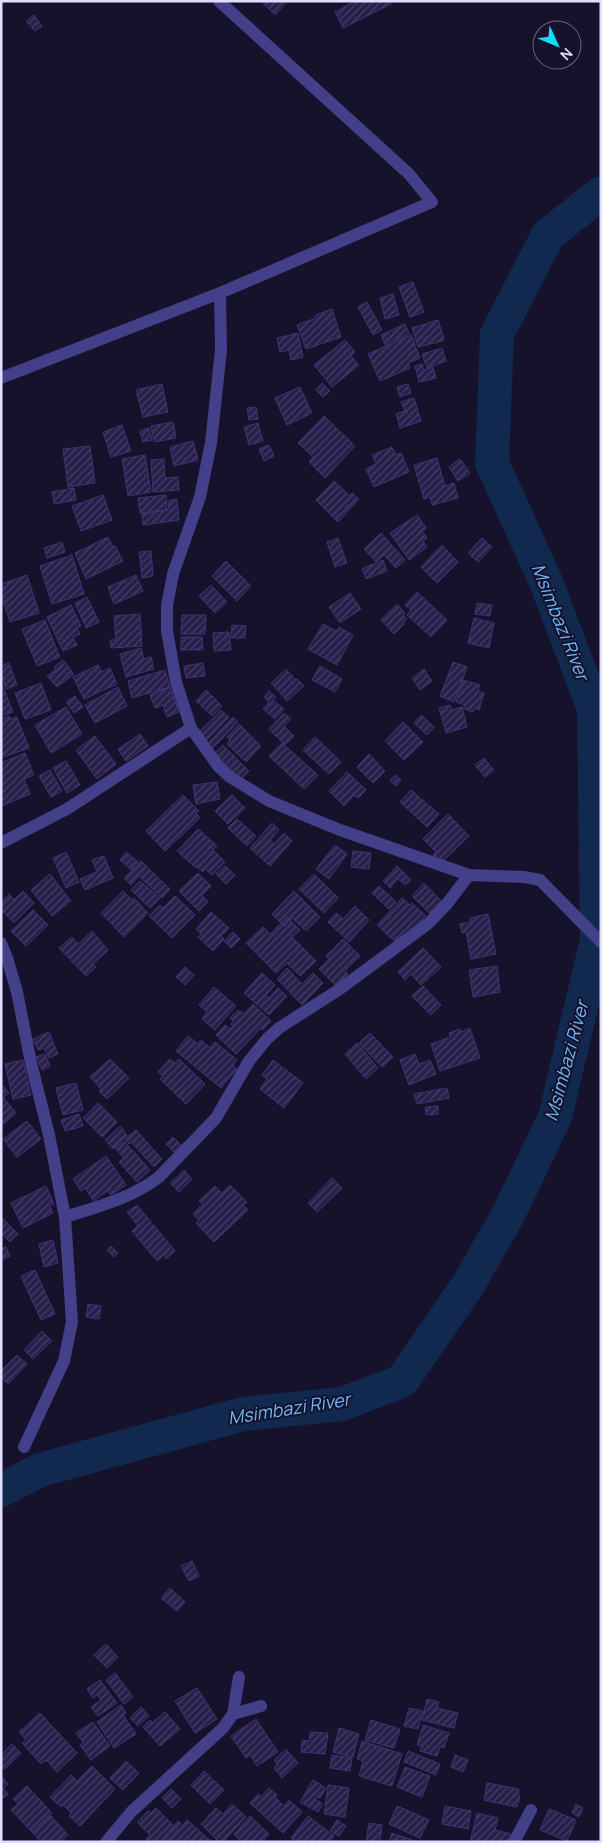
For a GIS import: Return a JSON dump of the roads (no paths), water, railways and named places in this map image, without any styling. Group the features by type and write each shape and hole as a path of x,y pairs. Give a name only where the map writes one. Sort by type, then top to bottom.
{"street":[{"path":"1,378 220,293 432,202 409,174 219,1"},
{"path":"220,293 221,350 211,443 200,497 173,574 167,606 167,630 176,682 191,728 218,766 230,777 269,800 340,830 469,875 524,877 540,880 601,942"},
{"path":"1,843 67,809 191,728"},
{"path":"65,1217 119,1199 150,1185 216,1118 249,1061 267,1039 279,1028 340,989 429,923 446,905 469,875"},
{"path":"1,943 16,992 49,1135 65,1217 72,1322 64,1361 24,1447"},
{"path":"106,1842 132,1811 223,1728 233,1714 239,1677"},
{"path":"233,1714 261,1706"},
{"path":"514,1842 531,1810"}],"waterway":[{"name":"Msimbazi River","path":"1,1490 40,1470 243,1414 342,1404 402,1381 468,1285 509,1213 555,1117 597,940 594,709 546,582 492,463 497,334 548,235 601,193"}]}
